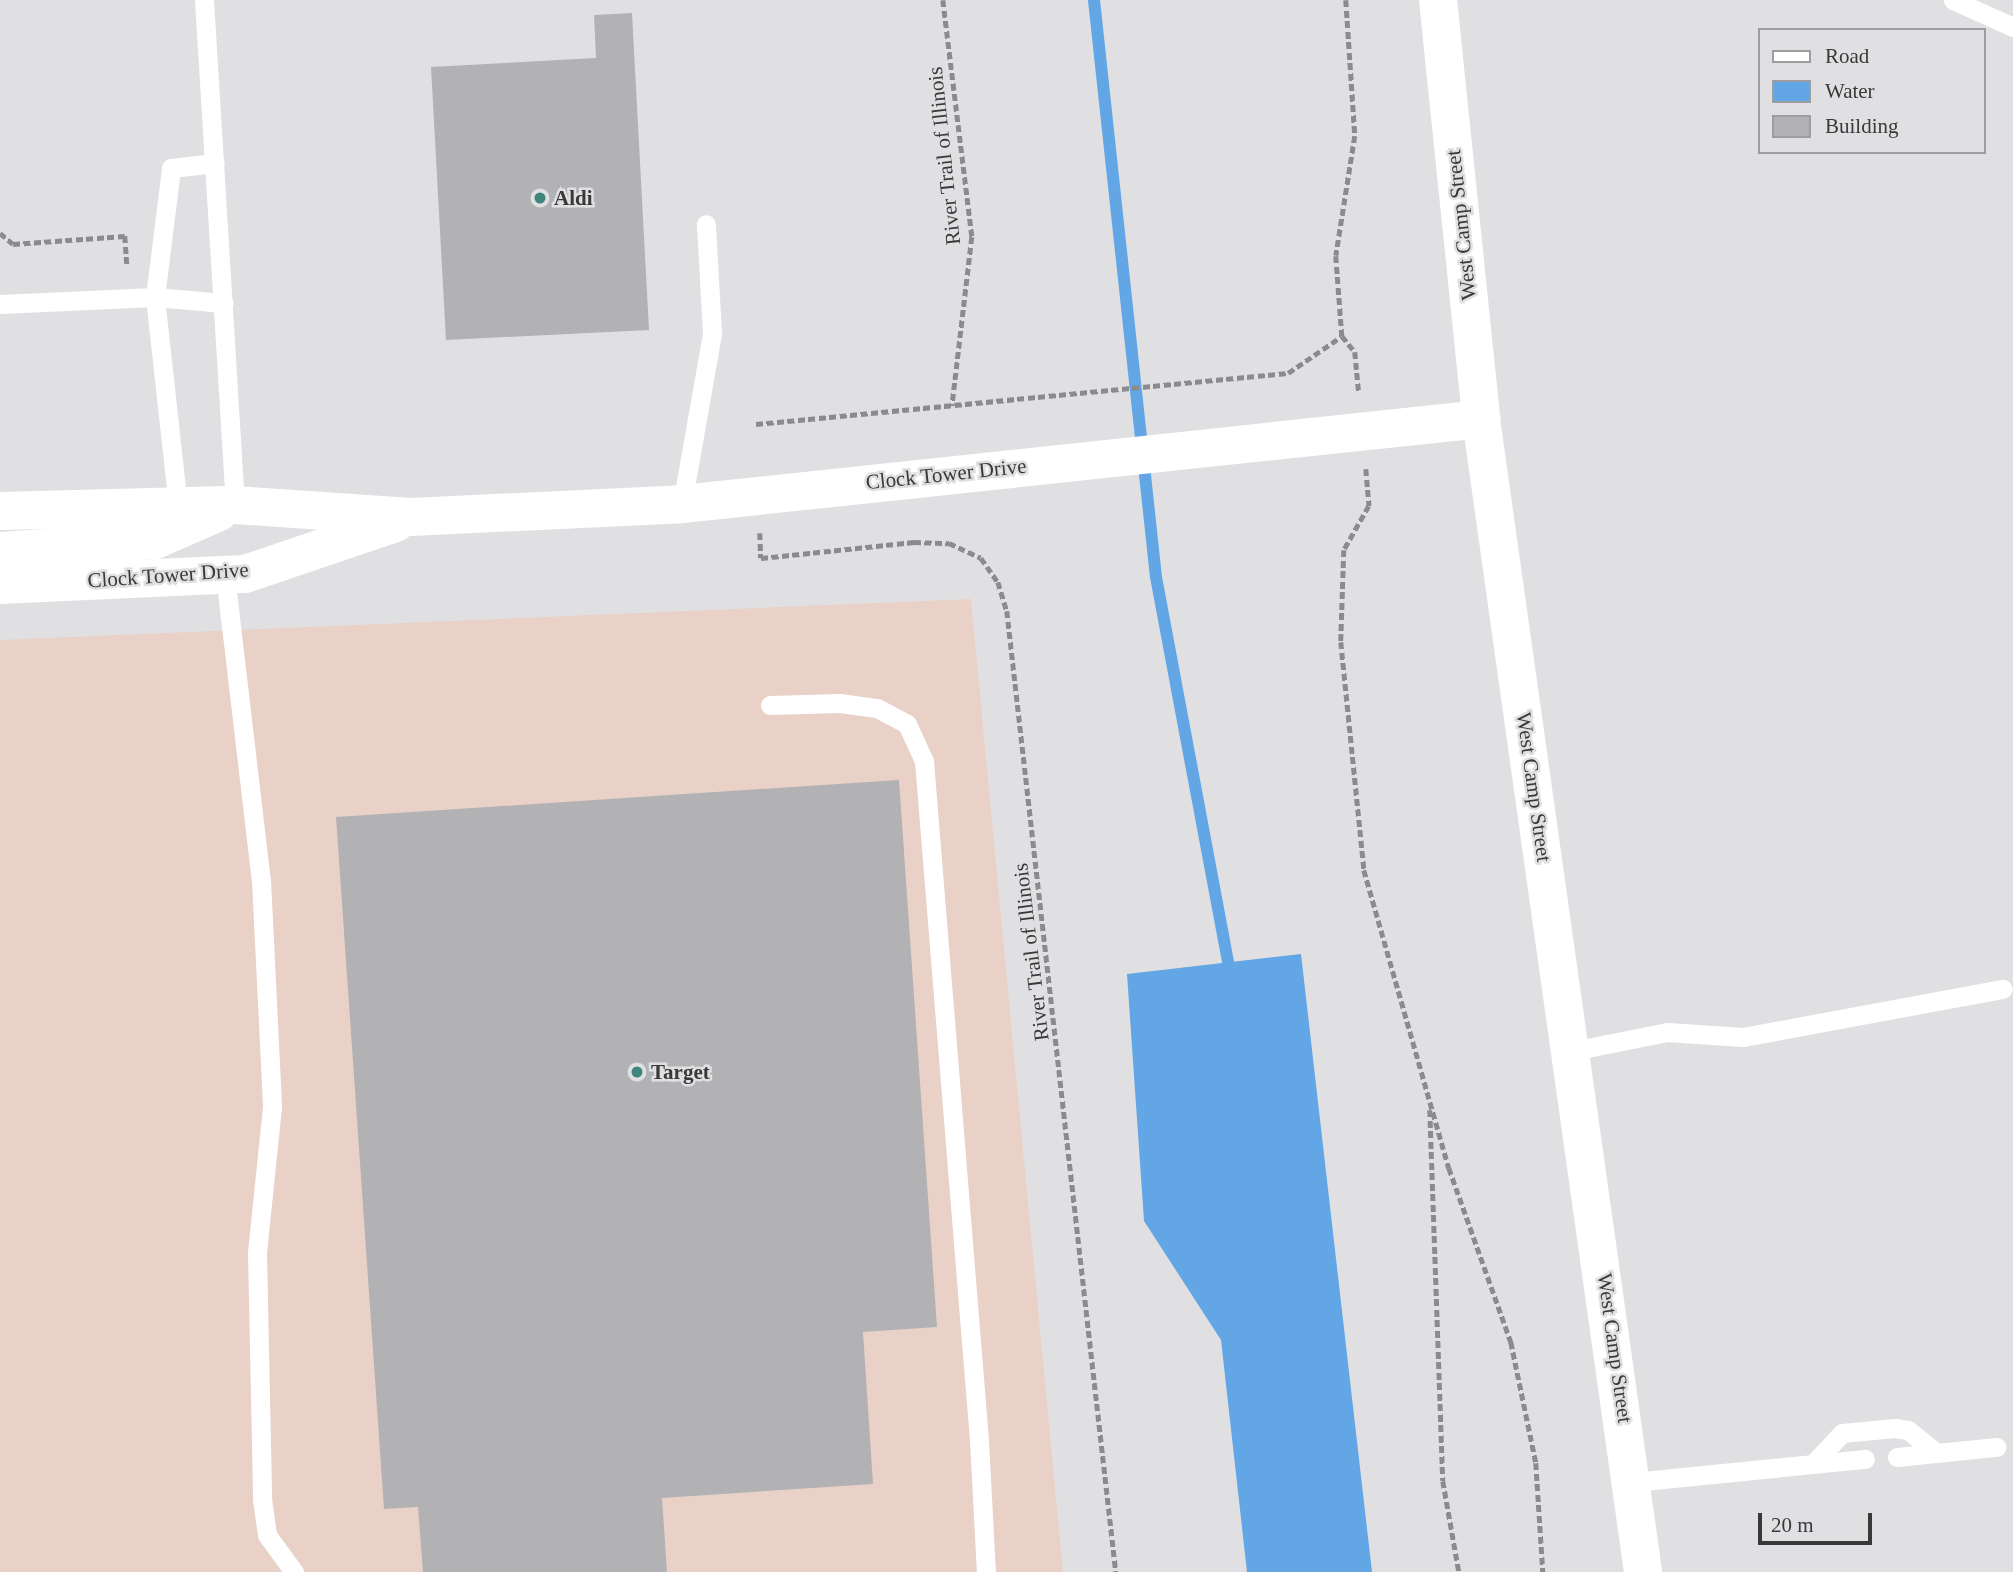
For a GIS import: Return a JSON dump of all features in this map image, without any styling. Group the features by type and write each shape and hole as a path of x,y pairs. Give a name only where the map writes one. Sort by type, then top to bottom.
{"main road":[{"name":"West Camp Street","path":"1438,0 1481,419 1633,1482 1643,1572"},
{"name":"Clock Tower Drive","path":"0,511 235,505 411,517 682,504 1012,466 1481,419"},
{"path":"0,551 155,540 235,505"},
{"name":"Clock Tower Drive","path":"0,585 245,574 411,517"}],"lane":[{"path":"204,0 235,505"},
{"path":"1953,0 2013,27"},
{"path":"178,506 155,297 171,168 215,163"},
{"path":"682,504 712,332 706,224"},
{"path":"0,304 155,297 224,303"},
{"path":"225,575 261,880 272,1107 257,1253 262,1499 267,1535 294,1572"},
{"path":"770,705 840,704 877,708 907,724 924,761 979,1440 986,1572"},
{"path":"1572,1051 1667,1032 1743,1037 2003,989"},
{"path":"1813,1464 1842,1433 1895,1427 1908,1430 1936,1452"},
{"path":"1897,1457 1996,1447"},
{"path":"1633,1482 1865,1459"}],"path":[{"name":"River Trail of Illinois","path":"943,0 972,237 953,406"},
{"path":"1346,0 1355,136 1336,256 1342,336 1354,352"},
{"path":"0,233 13,244 125,236 128,269"},
{"path":"756,424 1006,403 1288,373 1342,336"},
{"path":"1369,506 1344,550 1341,642 1364,870 1430,1102 1511,1342 1536,1463 1543,1572"},
{"name":"River Trail of Illinois","path":"761,558 940,542 966,548 981,558 998,582 1007,611 1116,1572"},
{"path":"1430,1102 1443,1481 1459,1572"}],"shaded area":[{"path":"971,599 1063,1572 0,1572 0,640"}],"water":[{"path":"1301,954 1372,1572 1247,1572 1221,1340 1144,1221 1127,974"}],"building":[{"name":"Aldi","path":"632,13 649,330 446,340 431,67 596,58 594,15"},
{"name":"Target","path":"899,780 937,1327 863,1332 873,1484 662,1498 667,1572 423,1572 418,1507 384,1509 336,817"}],"waterway":[{"path":"1094,0 1156,577 1231,979"}],"place":[{"name":"Aldi","path":"540,198"},
{"name":"Target","path":"637,1072"}]}
